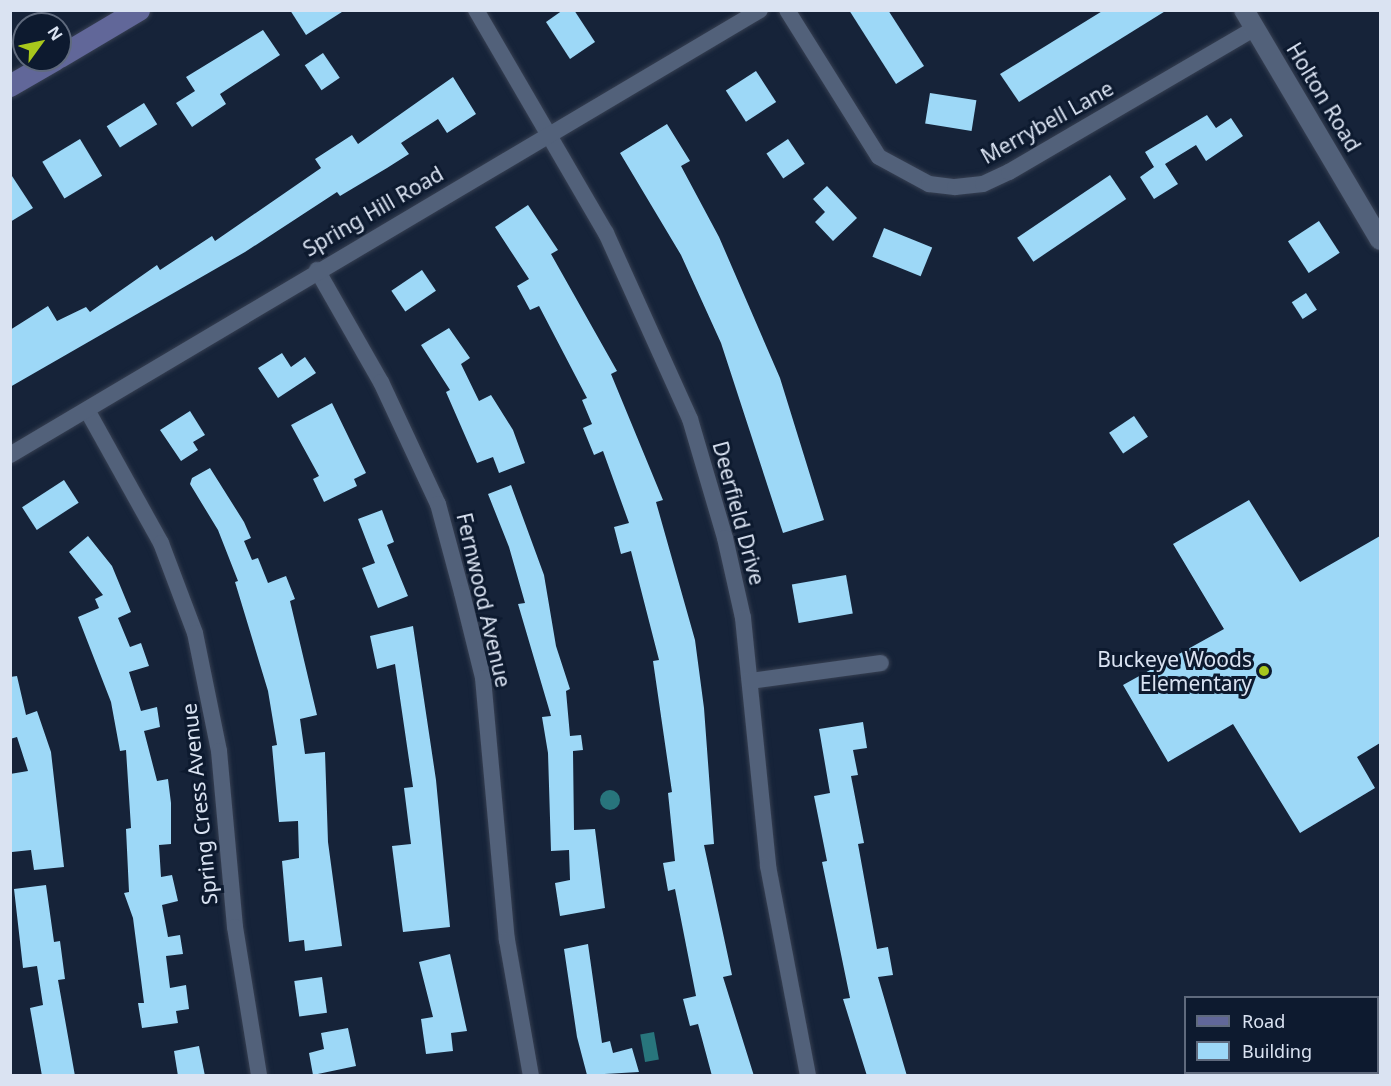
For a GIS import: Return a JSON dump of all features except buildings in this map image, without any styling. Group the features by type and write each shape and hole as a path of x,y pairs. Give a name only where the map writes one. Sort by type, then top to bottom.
{"main road":[{"path":"72,50 139,10"},
{"path":"10,86 34,72"}],"street":[{"name":"Deerfield Drive","path":"476,10 550,133 645,310 690,419 725,538 750,681 768,867 808,1076"},
{"name":"Spring Hill Road","path":"10,454 87,410 317,270 760,10"},
{"name":"Merrybell Lane","path":"787,10 879,157 920,181 955,187 983,184 1009,172 1255,28"},
{"name":"Holton Road","path":"1244,10 1380,240"},
{"name":"Fernwood Avenue","path":"317,270 381,382 433,494 462,593 483,678 507,940 531,1076"},
{"name":"Spring Cress Avenue","path":"87,410 161,543 195,633 219,751 235,927 259,1076"},
{"path":"750,681 881,663"}],"shaded area":[{"path":"610,790 617,793 620,800 617,807 610,810 603,807 600,800 603,793"},
{"path":"654,1032 659,1060 645,1062 640,1034"}],"place":[{"name":"Buckeye Woods Elementary","path":"1264,671"}]}
